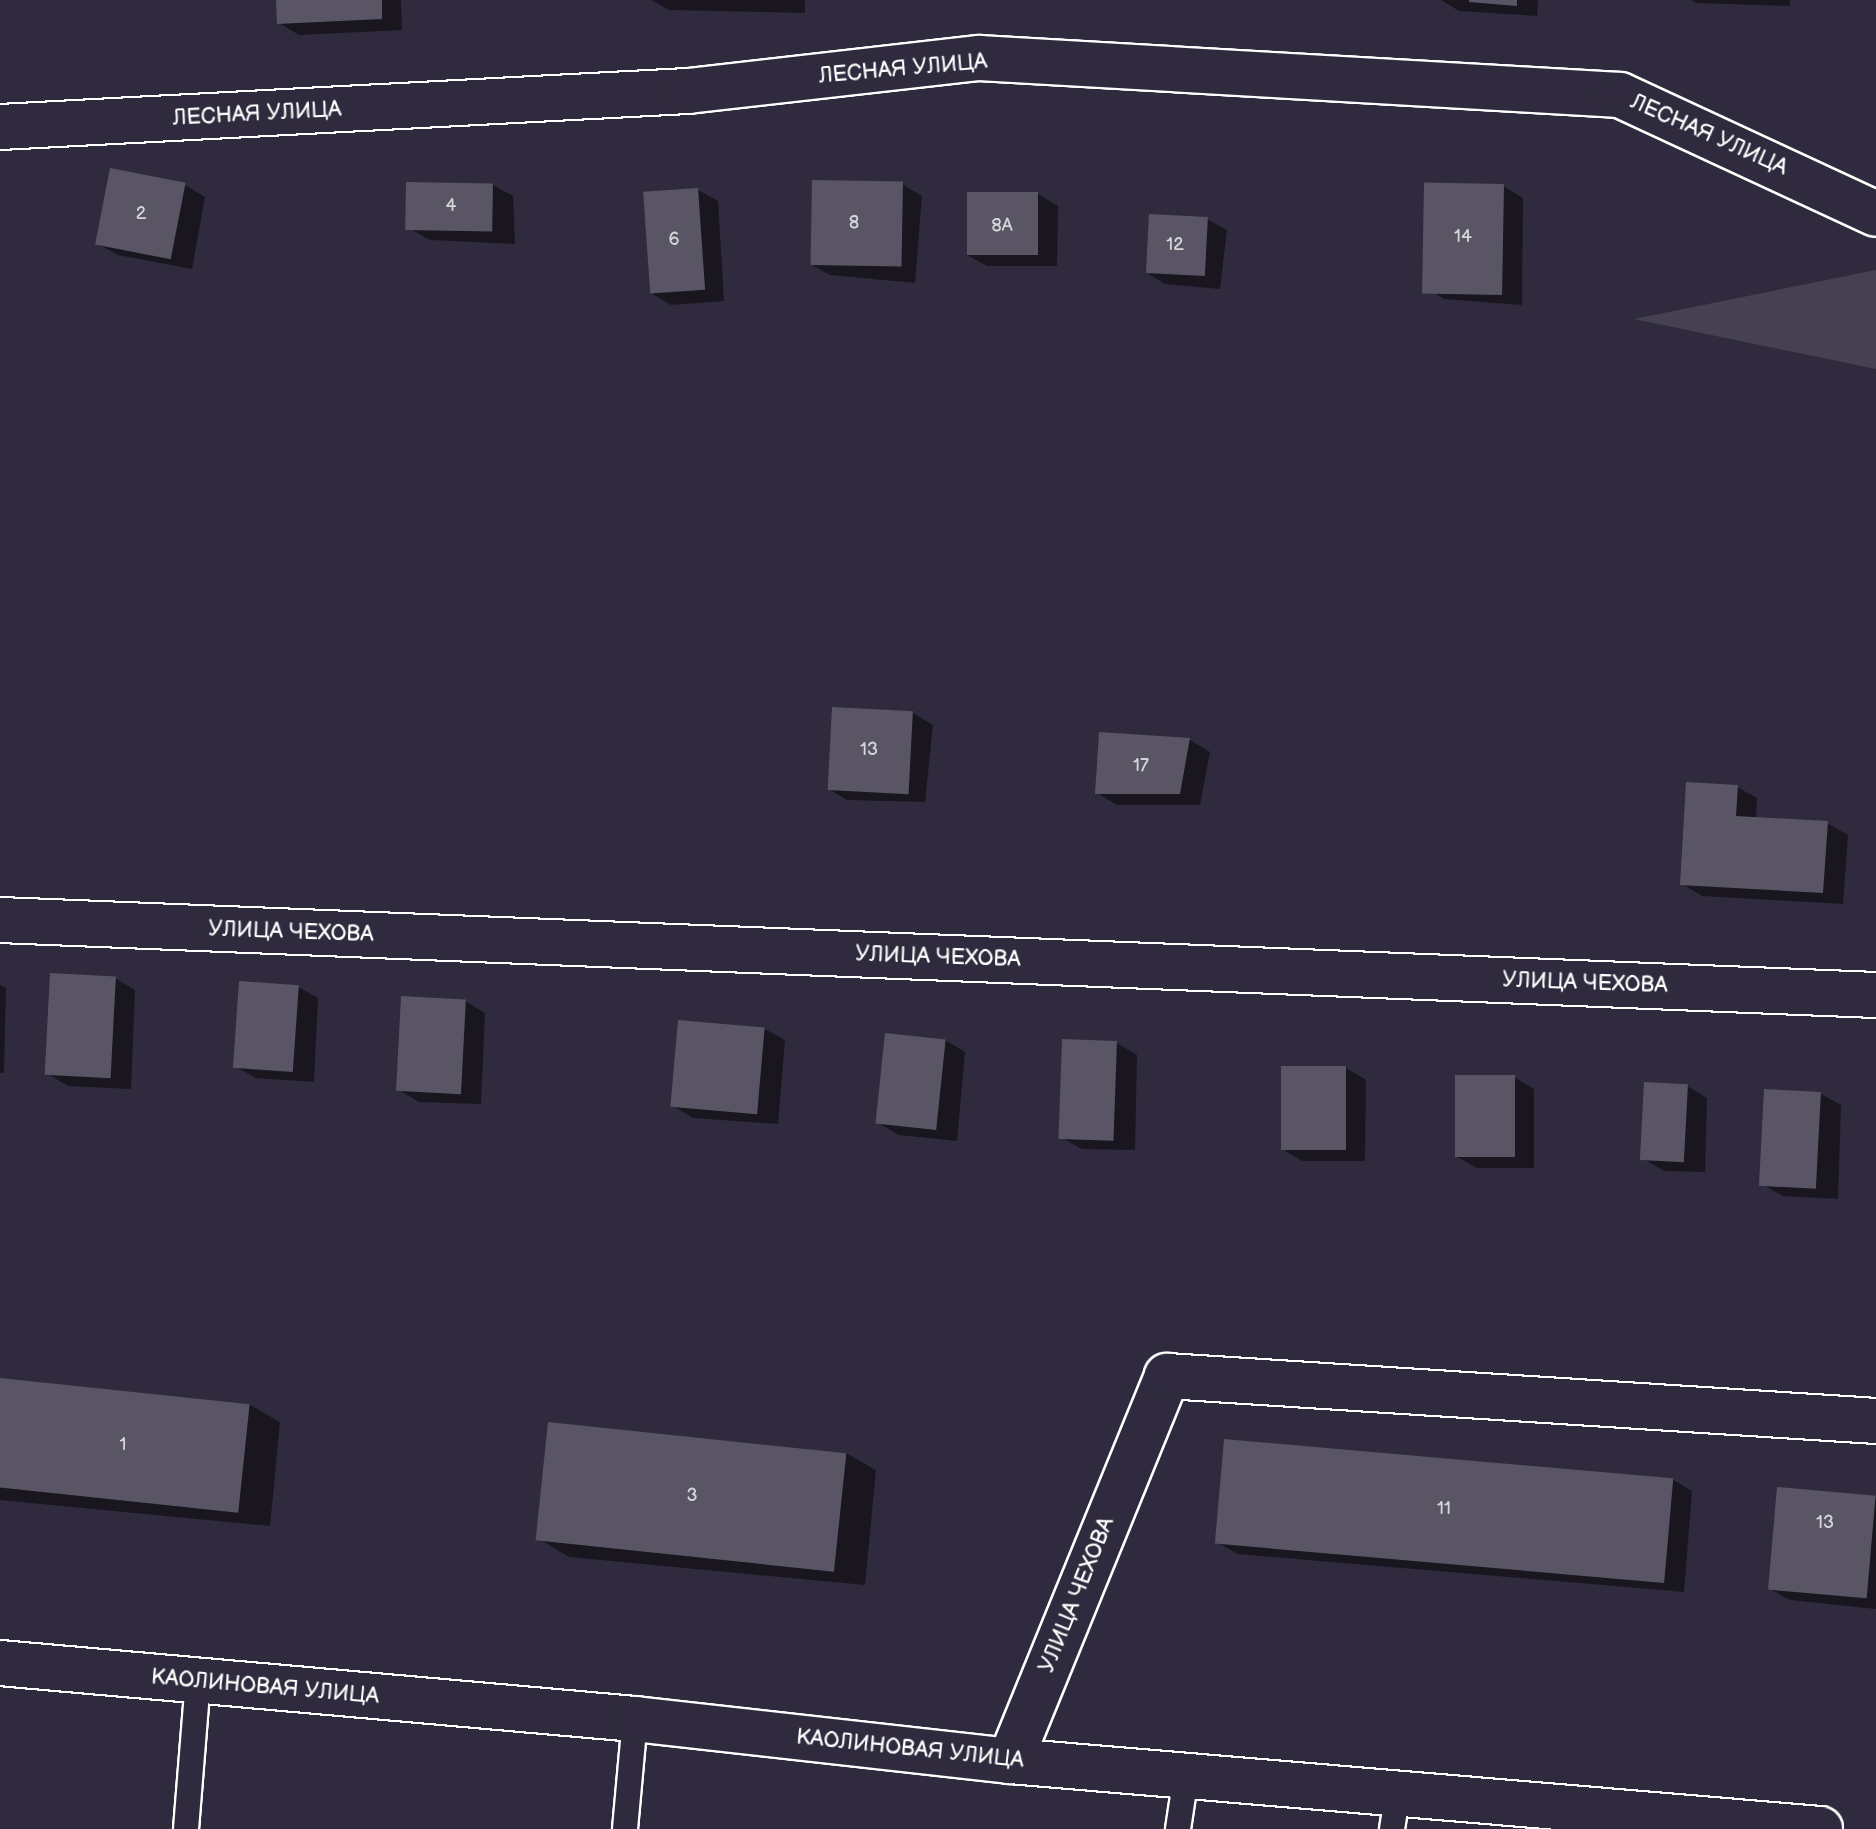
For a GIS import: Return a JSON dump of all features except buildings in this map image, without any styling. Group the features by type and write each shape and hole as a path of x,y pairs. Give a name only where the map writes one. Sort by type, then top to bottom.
{"street":[{"name":"ЛЕСНАЯ УЛИЦА","path":"0,127 688,91 979,58 1620,95 1876,214"},
{"name":"УЛИЦА ЧЕХОВА","path":"0,920 1876,995"},
{"name":"УЛИЦА ЧЕХОВА","path":"1010,1761 1167,1376 1876,1421"},
{"name":"КАОЛИНОВАЯ УЛИЦА","path":"0,1663 635,1719 1010,1761 1186,1776 1395,1811 1820,1829"}],"lane":[{"path":"186,1829 198,1681"},
{"path":"625,1829 635,1719"},
{"path":"1178,1829 1186,1776"}],"shaded area":[{"path":"1876,270 1876,369 1634,319"}]}
